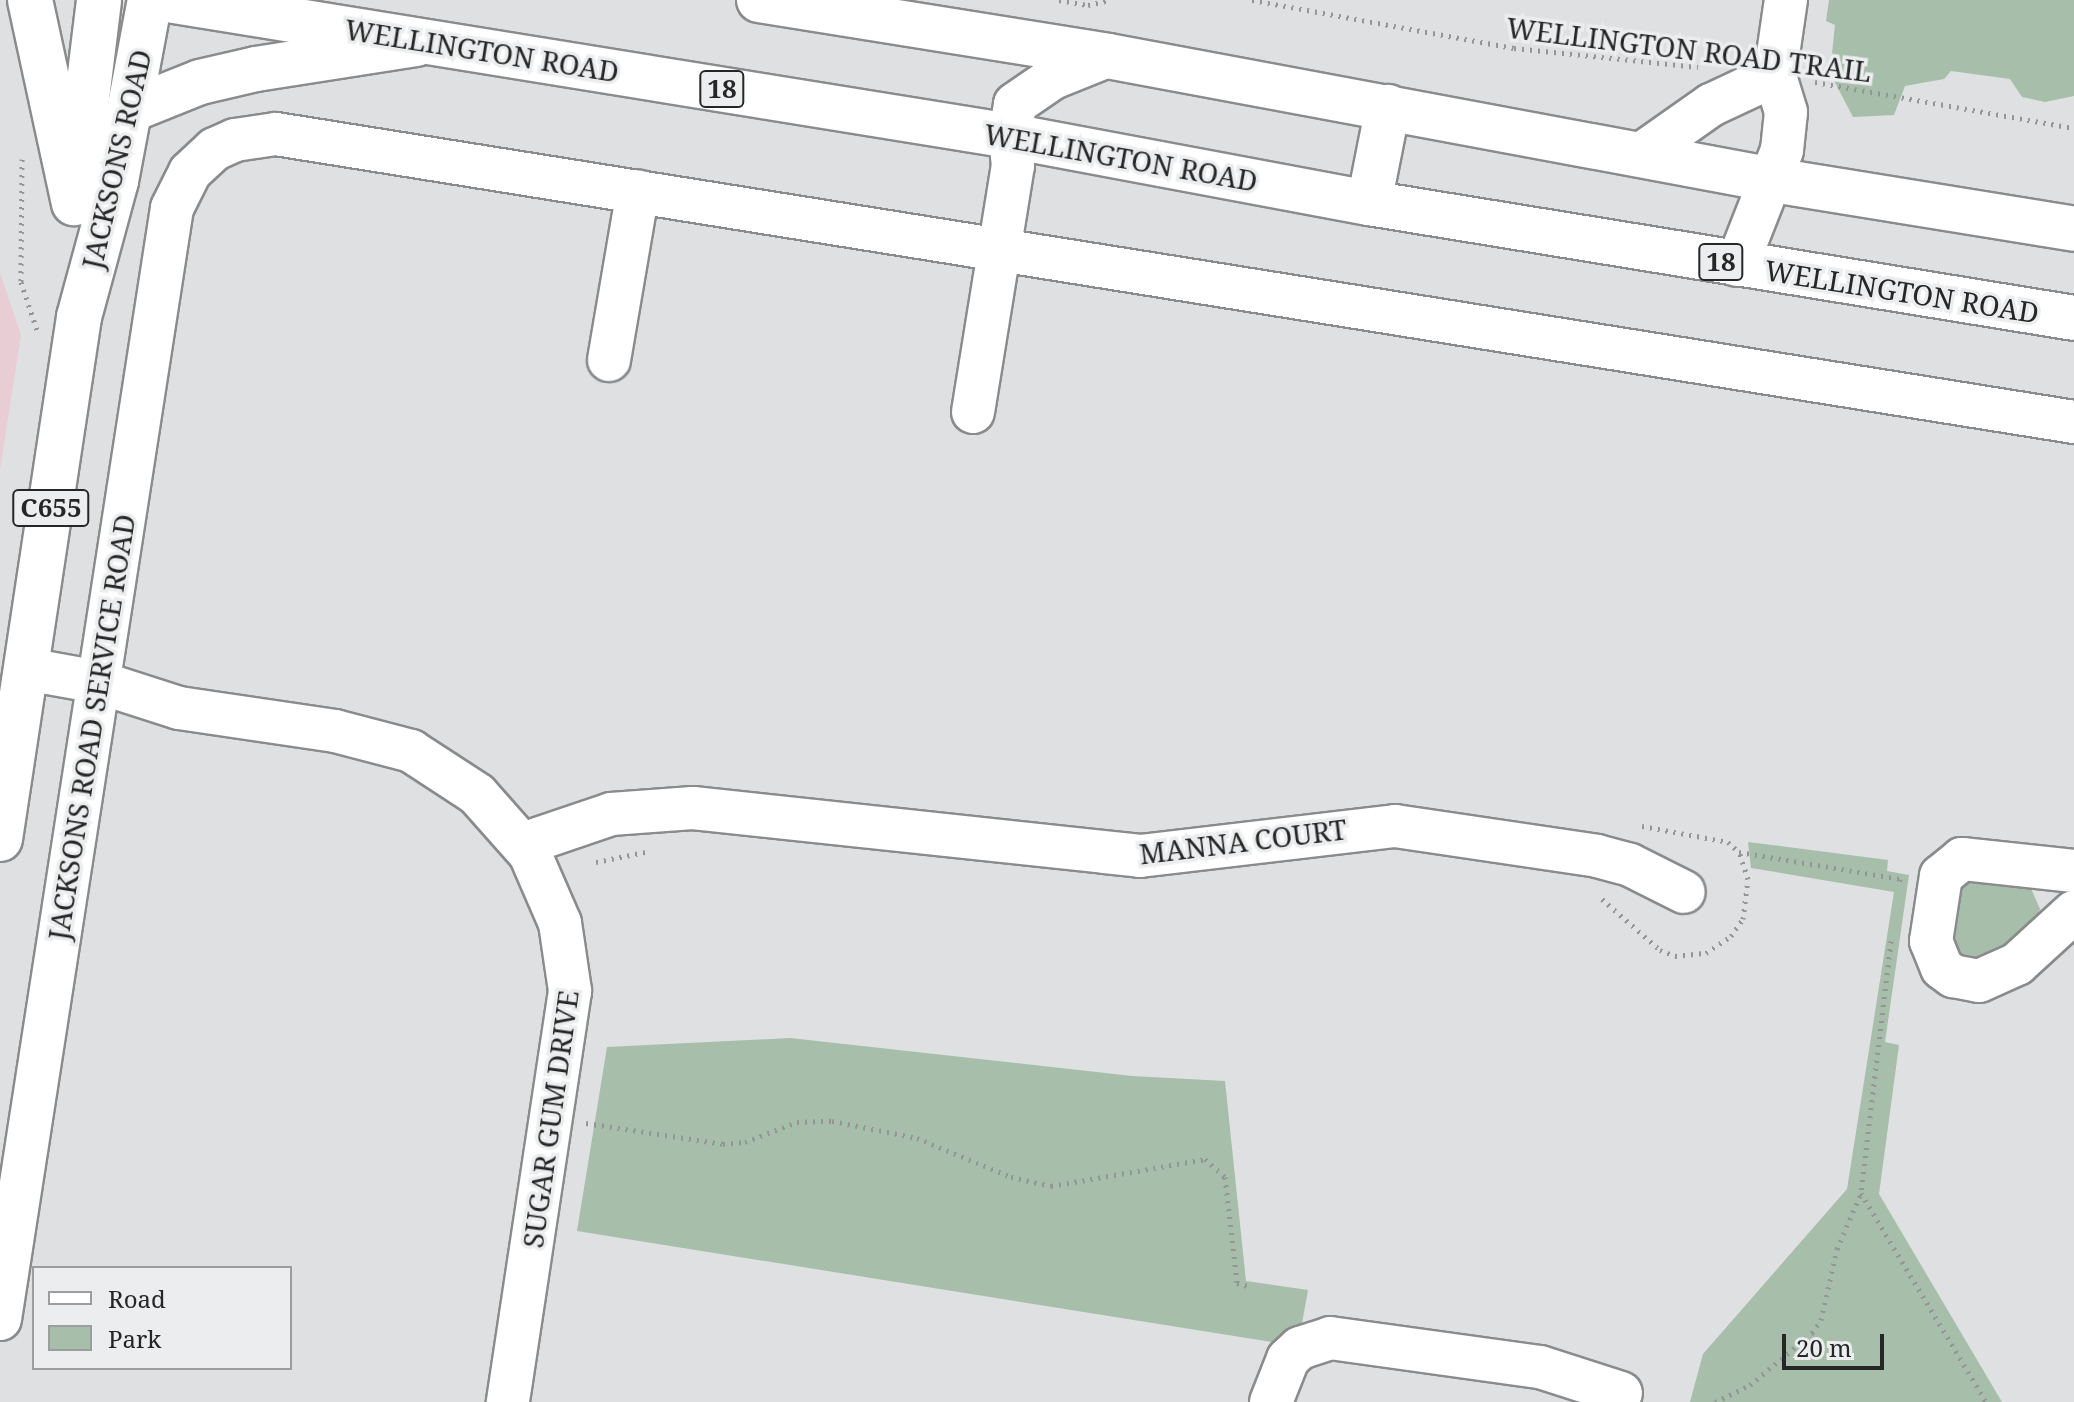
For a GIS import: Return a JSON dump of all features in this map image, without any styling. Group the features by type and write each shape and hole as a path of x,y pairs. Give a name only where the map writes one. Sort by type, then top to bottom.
{"main road":[{"path":"30,0 74,203"},
{"name":"JACKSONS ROAD","path":"79,317 74,203 99,0"},
{"name":"JACKSONS ROAD","path":"0,839 79,317 130,110 150,0"},
{"name":"WELLINGTON ROAD","path":"168,0 1010,136 1369,203 2074,318"},
{"path":"759,0 1108,56 1773,180 2074,229"},
{"path":"130,110 200,82 256,69 434,41"},
{"path":"1369,203 1388,107"}],"street":[{"path":"1737,265 1773,180 1786,112 1775,75 1786,0"},
{"path":"973,412 1013,166 1010,136 1015,104 1025,94 1108,56"},
{"path":"1640,155 1711,105 1775,75"},
{"name":"JACKSONS ROAD SERVICE ROAD","path":"0,1319 172,208 190,172 215,149 257,134 276,134 638,191"},
{"path":"609,360 638,191 2074,422"},
{"name":"SUGAR GUM DRIVE","path":"24,684 335,731 411,751 477,794 529,854 560,923 570,991 554,1117 508,1402"},
{"name":"MANNA COURT","path":"529,854 592,818 650,812 724,810 1140,856 1334,830 1407,827 1597,856 1630,865 1684,892"},
{"path":"2074,871 1962,859 1941,876 1931,941 1942,968 1953,976 1979,981 2017,964 2074,912"},
{"path":"1271,1402 1288,1359 1300,1348 1330,1338 1540,1367 1621,1393"}],"path":[{"path":"1059,0 1088,5 1110,0"},
{"name":"WELLINGTON ROAD TRAIL","path":"1252,0 1514,48 1713,69"},
{"name":"WELLINGTON ROAD TRAIL","path":"1775,75 2074,128"},
{"path":"22,148 21,282 37,329 34,344"},
{"path":"1898,893 1900,879"},
{"path":"1715,1402 1733,1397 1812,1333 1821,1320 1837,1249 1861,1193 1892,937"},
{"path":"554,1117 723,1144 745,1142 797,1122 832,1121 917,1138 1011,1177 1051,1186 1205,1159 1225,1177 1237,1283 1251,1287"},
{"path":"1861,1193 1986,1402"}],"shaded area":[{"path":"0,273 21,335 0,470"}],"green space":[{"path":"1829,0 2074,0 2074,96 2045,102 2022,97 2010,79 1951,71 1944,79 1905,86 1894,115 1853,117 1830,73 1835,25 1826,21"},
{"path":"1748,842 1888,860 1887,871 1909,875 1885,1042 1899,1045 1879,1194 2002,1402 1690,1402 1703,1354 1847,1189 1894,892 1751,868"},
{"path":"1966,877 2029,884 2040,909 2036,923 1993,957 1975,964 1952,952 1952,901"},
{"path":"790,1038 1132,1076 1225,1081 1246,1281 1308,1290 1301,1329 1278,1343 577,1231 607,1047"}]}
